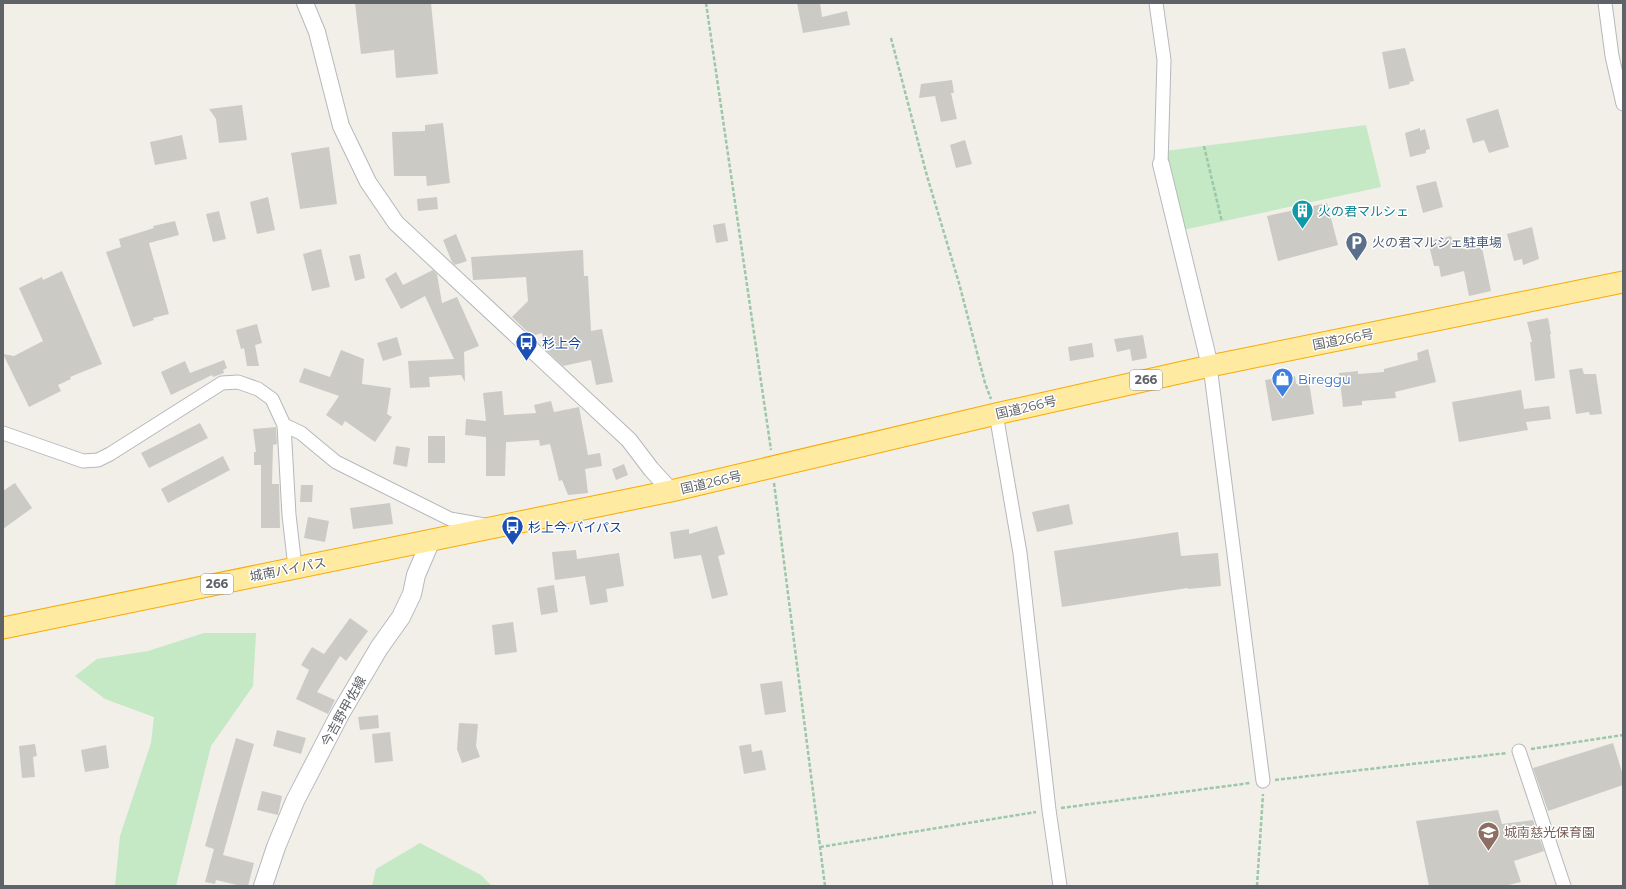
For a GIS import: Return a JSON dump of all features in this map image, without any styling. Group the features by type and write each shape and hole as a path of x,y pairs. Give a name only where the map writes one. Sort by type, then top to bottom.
{"highway":[{"name":"国道266号","path":"432,540 671,491 996,414 1210,366 1623,282"},
{"name":"城南バイパス","path":"3,628 432,540"}],"main road":[{"name":"今吉野甲佐線","path":"263,886 276,847 295,801 340,714 379,648 401,617 412,594 416,576 432,540"}],"street":[{"path":"305,3 317,32 341,126 368,182 396,222 629,440 651,469 671,491"},
{"path":"1156,3 1164,60 1161,164 1210,366 1263,781"},
{"path":"1604,3 1612,56 1623,104"},
{"path":"3,432 83,461 98,460 222,383 238,382 258,389 272,399 284,425 288,515 295,568"},
{"path":"996,414 1020,553 1049,810 1060,886"},
{"path":"284,425 300,433 336,462 450,519 495,528"},
{"path":"1519,751 1564,886"}],"path":[{"path":"706,3 773,468 825,886"},
{"path":"891,38 927,176 959,283 985,383 996,414"},
{"path":"1204,146 1222,222"},
{"path":"820,847 1049,810 1263,781 1519,751 1623,735"},
{"path":"1257,886 1263,781"}],"green space":[{"path":"1366,125 1381,187 1183,230 1165,151"},
{"path":"204,633 256,633 253,686 211,746 176,886 115,886 120,836 151,743 154,717 105,699 75,676 97,659 148,651"},
{"path":"420,843 481,875 492,886 372,886 376,869"}],"building":[{"path":"355,3 431,3 438,74 396,78 394,50 361,54"},
{"path":"797,3 820,3 822,17 847,11 850,25 803,33"},
{"path":"1405,48 1414,81 1409,82 1410,84 1389,89 1382,52"},
{"path":"952,80 954,93 951,93 957,119 941,122 935,96 919,98 921,84"},
{"path":"242,105 247,140 219,143 216,119 209,109"},
{"path":"1498,109 1509,147 1489,153 1484,140 1473,143 1466,119"},
{"path":"443,123 450,183 427,186 426,176 394,176 392,132 425,131 425,125"},
{"path":"1420,128 1420,131 1425,129 1430,149 1426,150 1426,153 1410,157 1405,133"},
{"path":"182,135 187,159 155,165 150,142"},
{"path":"965,140 972,164 956,168 950,145"},
{"path":"329,147 337,204 300,209 291,153"},
{"path":"1436,181 1443,207 1423,213 1416,186"},
{"path":"268,197 275,230 257,234 250,202"},
{"path":"437,197 438,209 418,211 417,199"},
{"name":"火の君マルシェ","path":"1327,203 1338,245 1278,261 1267,216"},
{"path":"219,211 226,239 213,242 206,214"},
{"path":"175,221 179,235 149,243 169,314 153,318 154,320 133,327 106,252 121,247 119,239 154,228 153,226"},
{"path":"725,223 728,241 716,243 713,225"},
{"path":"1532,227 1539,259 1523,265 1522,259 1514,261 1507,234"},
{"path":"456,234 467,261 455,265 452,262 443,240"},
{"path":"1451,236 1455,248 1481,243 1491,291 1469,296 1464,271 1441,277 1439,266 1434,266 1428,241"},
{"path":"321,249 330,287 312,291 303,254"},
{"path":"583,250 584,276 588,276 591,331 602,329 613,382 596,385 591,360 563,366 545,349 542,333 532,336 512,317 528,301 526,277 473,280 471,257"},
{"path":"360,254 365,278 355,281 349,256"},
{"path":"433,270 437,274 442,303 457,297 479,346 464,352 465,382 461,375 429,377 430,387 410,388 408,361 454,359 425,296 401,309 385,279 396,272 403,285"},
{"path":"62,271 102,364 70,377 71,379 58,385 61,391 29,407 3,354 14,356 43,341 19,288 42,277 43,280"},
{"path":"1548,318 1555,378 1535,381 1530,342 1532,342 1527,322"},
{"path":"257,324 262,343 255,345 259,366 247,366 244,348 241,349 236,330"},
{"path":"1143,335 1147,358 1132,361 1130,349 1117,352 1114,339"},
{"path":"397,337 402,355 383,361 377,343"},
{"path":"1092,343 1094,357 1070,361 1068,347"},
{"path":"1428,349 1436,382 1395,392 1396,398 1362,401 1362,405 1343,407 1339,373 1358,371 1358,374 1384,372 1384,369 1418,360 1417,353"},
{"path":"341,350 364,359 362,384 391,388 387,414 392,417 375,442 345,421 342,426 326,415 339,396 299,382 304,368 330,377"},
{"path":"224,360 227,368 223,370 224,373 213,377 212,375 171,395 161,372 185,361 190,373"},
{"path":"1582,368 1584,374 1596,374 1602,414 1590,415 1589,412 1576,414 1569,370"},
{"name":"Bireggu","path":"1295,376 1296,384 1309,382 1314,414 1272,421 1265,380"},
{"path":"1521,390 1524,409 1549,406 1551,419 1526,422 1528,430 1459,442 1452,402"},
{"path":"502,391 504,415 536,413 534,405 551,401 554,412 579,407 588,455 600,453 602,466 585,469 588,493 568,495 562,480 559,481 550,444 540,446 539,440 506,442 505,476 486,476 486,437 465,435 466,419 486,421 483,393"},
{"path":"200,423 208,438 149,468 141,453"},
{"path":"276,427 277,444 273,445 272,484 279,484 280,528 261,528 261,465 254,465 254,452 256,452 253,429"},
{"path":"428,436 445,436 445,463 428,463"},
{"path":"396,446 410,448 407,467 393,464"},
{"path":"223,456 230,470 168,503 161,489"},
{"path":"624,464 628,475 616,480 612,469"},
{"path":"15,483 32,508 3,529 3,491"},
{"path":"301,485 313,485 312,502 300,502"},
{"path":"390,503 393,524 353,529 350,508"},
{"path":"1069,504 1073,524 1037,532 1032,512"},
{"path":"308,517 329,521 325,542 304,538"},
{"path":"717,526 725,554 718,556 728,595 712,599 701,555 674,559 670,532 689,529 689,534"},
{"path":"1178,532 1181,556 1218,553 1221,586 1188,588 1062,607 1054,551"},
{"path":"576,550 577,559 619,553 624,586 606,589 608,602 590,605 585,576 555,580 552,552"},
{"path":"554,585 558,612 541,615 537,588"},
{"path":"350,618 368,631 346,661 340,656 317,692 335,700 328,714 296,699 309,670 301,665 312,647 324,654"},
{"path":"513,622 517,652 495,655 492,625"},
{"path":"782,681 786,712 765,715 760,684"},
{"path":"378,715 379,728 360,730 358,717"},
{"path":"459,723 478,724 476,746 480,757 462,763 457,749"},
{"path":"277,730 306,738 301,754 273,746"},
{"path":"390,732 393,761 375,763 372,734"},
{"path":"236,738 254,744 223,855 254,863 248,886 241,886 216,880 215,884 205,882 214,849 205,846"},
{"path":"1613,743 1623,775 1623,785 1548,811 1533,768"},
{"path":"35,744 37,756 33,757 35,777 22,778 19,746"},
{"path":"751,744 752,752 762,750 766,770 744,774 739,746"},
{"path":"106,745 109,768 85,772 81,750"},
{"path":"262,791 282,796 278,815 257,810"},
{"path":"1498,810 1502,824 1533,820 1544,851 1514,861 1521,882 1504,886 1429,886 1416,821"}],"place":[{"name":"火の君マルシェ","path":"1302,230"},
{"name":"火の君マルシェ駐車場","path":"1356,262"},
{"name":"杉上今","path":"526,362"},
{"name":"Bireggu","path":"1283,398"},
{"name":"杉上今·バイパス","path":"512,546"},
{"name":"城南慈光保育園","path":"1488,852"}]}
